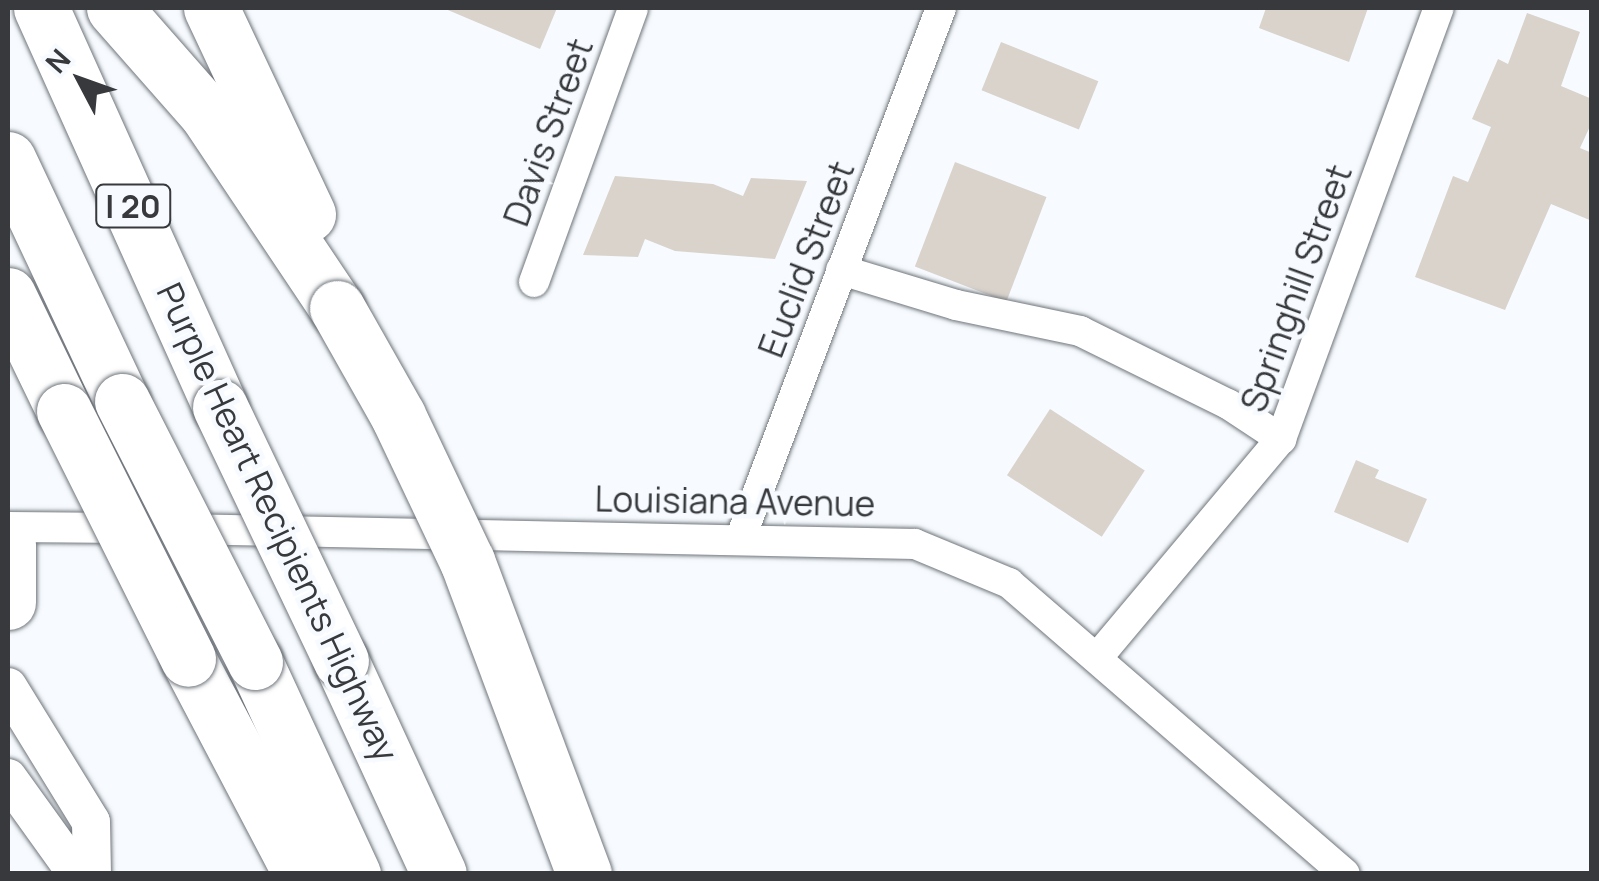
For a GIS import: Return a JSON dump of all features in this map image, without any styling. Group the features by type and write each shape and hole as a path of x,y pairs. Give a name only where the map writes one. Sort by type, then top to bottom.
{"highway":[{"name":"Purple Heart Recipients Highway","path":"41,8 220,406 439,874"},
{"path":"114,8 207,114 337,308 398,416 467,561 584,874"},
{"path":"211,8 298,188 337,308"},
{"path":"8,159 353,874"},
{"path":"8,295 188,659 301,874"},
{"path":"8,544 8,602"}],"street":[{"name":"Davis Street","path":"534,282 633,8"},
{"name":"Euclid Street","path":"741,537 941,8"},
{"name":"Springhill Street","path":"1097,658 1282,439 1439,8"},
{"path":"841,270 956,306 1080,331 1228,404 1282,439"},
{"name":"Louisiana Avenue","path":"8,527 898,542 964,559 1010,583 1345,874"},
{"path":"8,687 91,822 92,874"},
{"path":"8,778 77,874"}],"building":[{"path":"443,8 557,8 540,49"},
{"path":"1266,8 1368,8 1349,62 1259,28"},
{"path":"1527,13 1580,32 1561,86 1592,99 1592,122 1580,148 1592,153 1592,221 1551,204 1505,310 1415,277 1453,176 1468,182 1491,127 1472,119 1498,59 1508,64"},
{"path":"1001,42 1098,81 1079,130 982,90"},
{"path":"955,162 1046,197 1006,302 915,267"},
{"path":"615,176 713,184 743,196 751,178 807,181 775,259 675,251 645,239 638,257 583,255"},
{"path":"1050,409 1145,471 1102,537 1007,475"},
{"path":"1356,460 1379,470 1375,478 1427,499 1408,543 1334,512"}]}
